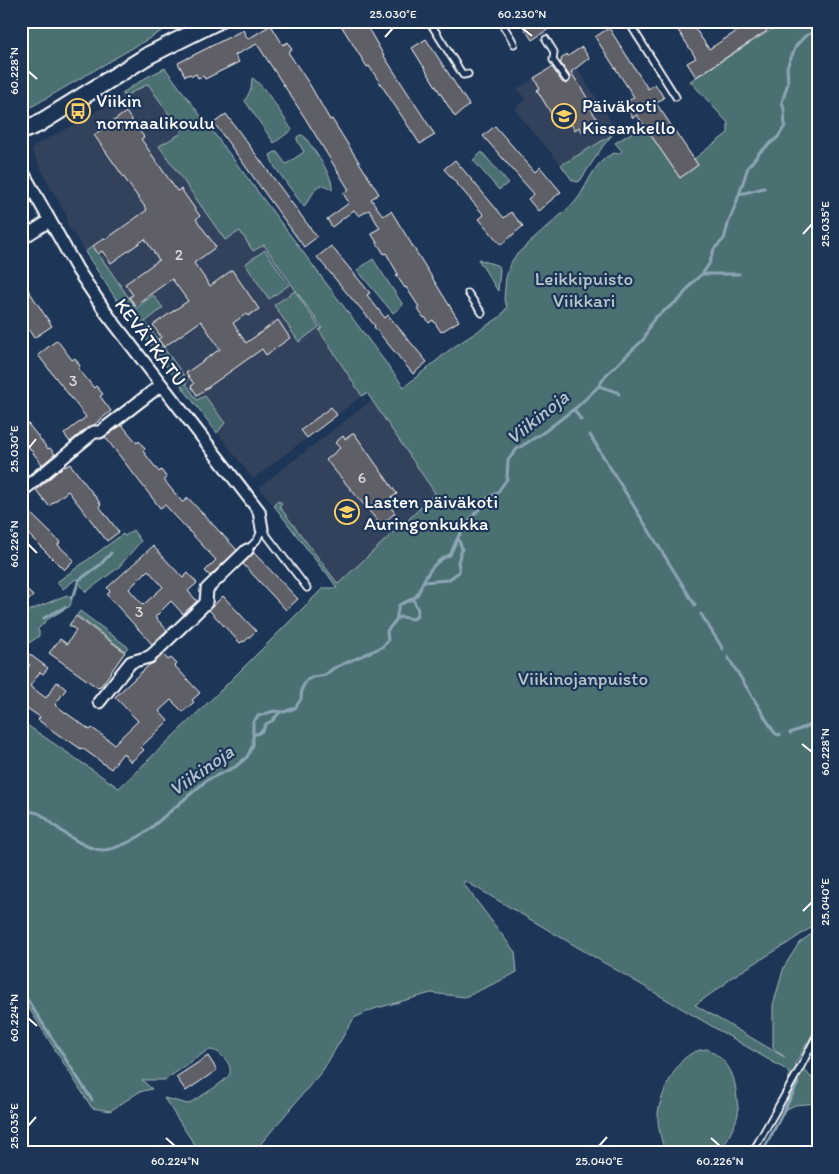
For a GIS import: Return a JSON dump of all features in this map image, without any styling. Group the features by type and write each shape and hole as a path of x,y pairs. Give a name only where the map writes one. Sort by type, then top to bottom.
{"street":[{"path":"21,131 38,124 151,54 217,21"},
{"name":"KEVÄTKATU","path":"21,169 77,269 107,314 259,512 262,529"},
{"path":"21,239 50,221"},
{"path":"21,492 94,432 100,432 161,385"},
{"path":"99,702 131,662 153,654 206,603 206,589 247,550"}],"lane":[{"path":"429,21 462,75 468,74"},
{"path":"500,21 514,44"},
{"path":"628,21 676,97"},
{"path":"546,39 554,52 553,60 566,80"},
{"path":"468,294 482,313"},
{"path":"247,550 257,540 262,529 308,588"},
{"path":"752,1153 818,1033"}],"shaded area":[{"name":"Päiväkoti Kissankello","path":"568,54 618,132 561,165 514,109 526,99 517,89 562,61 561,59"},
{"path":"148,84 182,133 159,147 225,240 240,231 264,244 324,327 320,330 362,396 253,479 122,308 67,224 67,216 32,151 35,145 84,120 122,93 125,96"},
{"name":"Lasten päiväkoti Auringonkukka","path":"372,400 435,493 338,588 259,487"}],"green space":[{"path":"21,21 179,21 26,110 21,111"},
{"name":"Viikinojanpuisto","path":"785,21 818,21 818,923 729,979 725,984 695,1005 786,1058 773,1048 773,1005 784,967 799,943 818,929 818,1025 795,1064 804,1069 818,1086 818,1103 795,1105 787,1109 788,1071 465,881 463,883 515,952 517,972 465,997 431,993 374,1009 354,1018 323,1070 253,1153 200,1153 164,1098 188,1104 224,1081 230,1073 230,1069 226,1060 218,1052 208,1050 165,1080 142,1080 152,1089 139,1092 110,1111 92,1108 21,996 21,721 119,788 323,588 337,588 275,507 274,505 278,501 282,503 279,506 338,584 396,532 435,493 367,393 362,396 319,330 322,328 264,245 253,251 240,231 225,240 159,146 182,133 148,84 125,96 122,93 165,68 404,387 452,348 500,317 507,307 504,299 506,277 510,264 516,255 575,202 599,163 608,156 622,151 615,143 644,125 680,177 698,165 694,159 728,133 728,123 690,81"},
{"path":"252,78 268,94 292,130 274,143 245,101 251,89"},
{"path":"300,135 306,138 318,156 332,184 332,190 323,185 317,187 304,207 274,166 270,155 277,152 286,164 304,152 297,140 297,137"},
{"path":"612,135 580,181 572,180 561,165"},
{"path":"482,152 508,183 499,190 473,160"},
{"path":"93,246 136,308 153,295 163,308 145,322 188,381 186,384 197,400 205,396 225,423 217,433 122,308 85,252"},
{"path":"265,250 289,285 269,299 245,264"},
{"path":"373,259 403,305 393,313 357,270"},
{"path":"478,259 499,266 498,291"},
{"path":"295,291 319,327 299,342 274,305"},
{"path":"133,530 141,541 118,568 86,592 76,579 63,589 57,582 123,534 125,536"},
{"path":"67,595 72,599 70,606 48,619 37,630 39,631 39,636 21,652 21,614"},
{"path":"80,611 128,647 125,651 77,615"},
{"path":"707,1049 721,1058 730,1069 735,1082 738,1114 735,1123 720,1153 665,1153 658,1119 664,1092 676,1068 685,1058 690,1054"}],"building":[{"path":"346,21 364,21 384,56 435,135 420,144 342,27 347,24"},
{"path":"520,21 561,21 532,40"},
{"path":"672,21 690,21 709,49 739,30 733,21 761,21 767,31 696,77 687,63 696,58"},
{"path":"271,25 283,45 288,42 292,50 288,52 379,194 371,199 383,216 391,211 459,321 441,332 433,320 429,323 424,318 406,287 396,275 398,274 386,253 384,254 371,233 380,228 369,210 359,216 354,210 332,227 327,219 349,203 343,193 349,190 257,44 235,55 239,62 205,79 203,76 198,78 196,74 185,76 178,63 243,30 248,39"},
{"path":"609,28 648,89 655,84 664,98 656,103 698,165 680,178 637,115 633,118 624,104 634,97 595,37"},
{"path":"426,39 469,105 455,117 412,48"},
{"path":"582,47 589,58 571,72 591,104 589,106 600,124 584,134 579,127 575,130 567,118 562,121 556,113 552,115 537,90 540,88 534,78 552,67 562,82 568,83 571,78 560,62 562,61 561,59"},
{"path":"126,112 144,137 141,139 177,191 181,189 200,216 196,219 216,247 194,263 210,286 232,270 259,309 248,316 246,314 233,323 246,343 278,320 290,338 266,355 262,349 197,395 191,386 194,384 186,373 220,349 201,321 164,347 158,339 161,337 153,325 188,301 172,279 135,305 129,297 133,295 125,284 159,260 145,239 111,263 102,251 98,254 93,246 147,210 94,135"},
{"path":"226,114 317,237 304,247 214,123"},
{"path":"495,126 535,172 540,167 561,192 538,211 528,199 534,194 483,136"},
{"path":"455,160 504,218 511,212 523,226 501,245 479,219 484,215 444,169"},
{"path":"331,246 370,293 367,295 385,318 388,315 427,362 413,374 317,257"},
{"path":"21,279 52,326 34,338 21,318"},
{"path":"57,340 72,360 75,358 80,366 78,368 94,388 96,386 103,394 100,396 111,411 70,442 64,434 86,417 38,355"},
{"path":"331,407 337,415 307,438 301,430"},
{"path":"21,415 48,449 50,448 55,454 26,478 42,464 21,438"},
{"path":"122,425 137,443 139,441 145,449 143,451 159,472 161,470 167,478 164,480 182,502 188,498 237,550 210,576 205,571 216,560 165,505 160,508 105,437"},
{"path":"354,433 397,494 386,501 395,513 381,525 326,460 340,448 335,443 343,436 345,439"},
{"path":"70,464 101,504 99,506 119,532 107,541 68,491 49,506 36,490 64,466"},
{"path":"21,504 60,542 58,545 74,560 64,570 26,532 21,537"},
{"path":"153,546 183,578 188,573 197,583 188,591 197,601 183,614 171,601 155,617 167,630 152,644 107,595 110,591 107,588","holes":["148,570 163,587 143,605 129,589"]},
{"path":"254,553 298,599 286,610 243,564"},
{"path":"21,585 33,596 21,608"},
{"path":"223,596 256,631 244,642 240,643 209,610"},
{"path":"76,616 125,652 98,688 49,653 60,639 67,644 76,630 69,625"},
{"path":"29,654 48,668 43,674 40,672 30,686 46,698 57,682 66,689 55,705 90,730 92,728 114,744 138,721 115,697 163,654 168,660 171,658 177,664 175,666 200,693 192,700 194,702 183,712 171,700 159,711 168,721 141,747 144,750 131,762 123,753 111,769 82,748 67,741 38,720 40,717 21,704 21,678 30,665 24,661"},
{"path":"208,1056 217,1070 186,1091 176,1077"}],"waterway":[{"name":"Viikinoja","path":"21,812 32,812 44,816 71,838 91,848 103,850 126,844 146,832 207,780 235,767 247,757 253,745 253,722 258,716 274,711 284,712 295,708 301,699 302,688 307,680 325,675 334,668 382,647 388,641 387,631 396,620 399,605 417,595 430,570 450,555 458,537 476,512 483,506 485,500 497,493 507,479 508,460 517,449 544,432 578,406 599,386 606,375 644,339 651,323 656,317 680,299 702,274 709,264 714,249 724,239 748,167 760,152 778,137 785,126 782,102 788,83 787,67 796,46 805,36 818,30"},
{"path":"740,194 764,188"},
{"path":"702,274 739,274"},
{"path":"599,386 619,394"},
{"path":"574,409 581,420"},
{"path":"590,435 695,605"},
{"path":"424,582 448,580 459,572 458,562 462,549 458,538"},
{"path":"71,598 79,580 100,565 111,553"},
{"path":"397,618 413,619 416,617 418,610 413,599"},
{"path":"44,618 65,607"},
{"path":"701,614 723,649"},
{"path":"728,657 774,732 780,735"},
{"path":"253,735 263,730 266,724 272,721 280,712"},
{"path":"790,733 818,722"},
{"path":"21,990 92,1100"},
{"path":"813,1077 818,1080"},
{"path":"762,1153 798,1083"}],"place":[{"name":"Viikin normaalikoulu","path":"78,111"},
{"name":"Päiväkoti Kissankello","path":"564,116"},
{"name":"Lasten päiväkoti Auringonkukka","path":"347,512"}],"park label":[{"name":"Leikkipuisto Viikkari","path":"584,289"}]}
